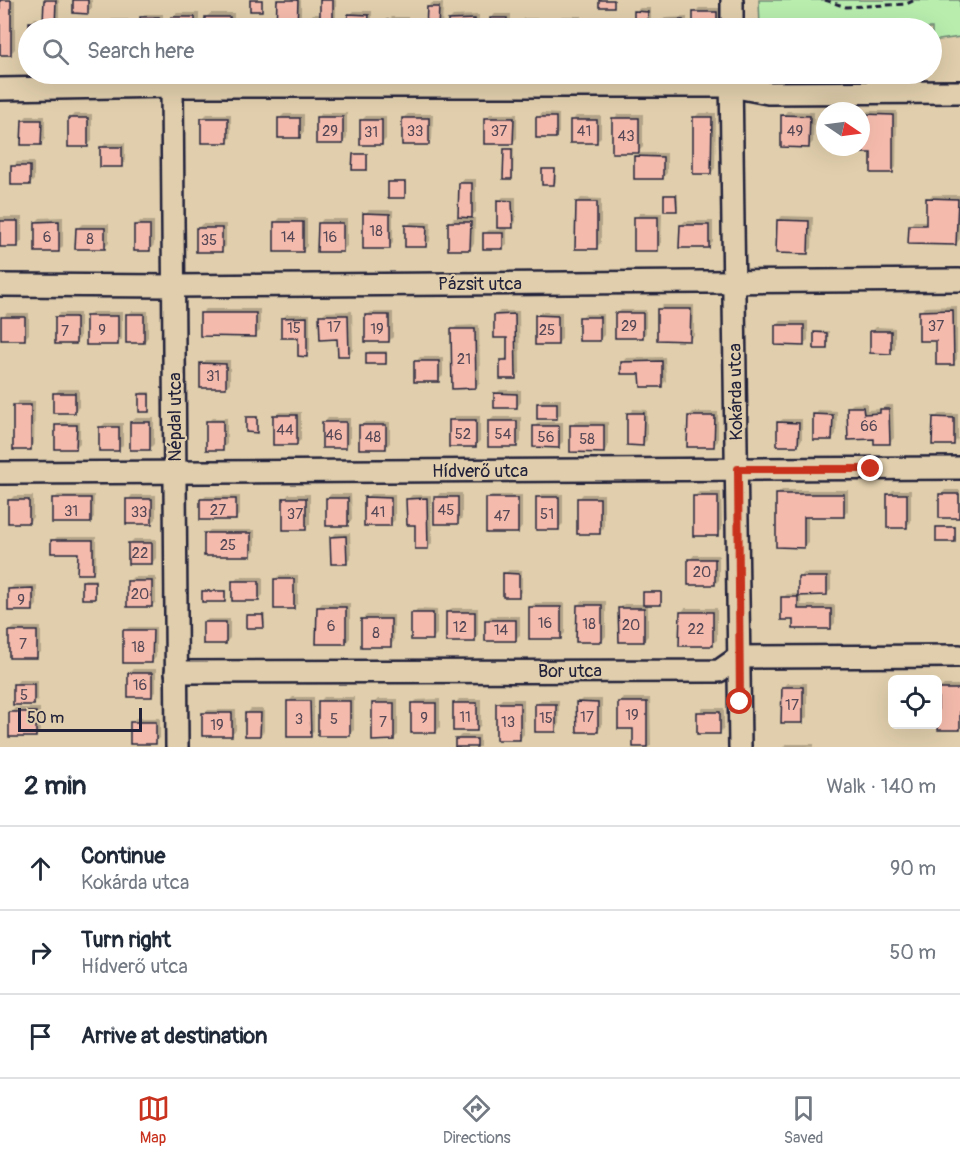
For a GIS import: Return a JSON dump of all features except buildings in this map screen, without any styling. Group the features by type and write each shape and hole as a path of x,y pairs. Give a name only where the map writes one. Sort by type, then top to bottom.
{"street":[{"path":"732,0 732,18"},
{"path":"0,89 358,84"},
{"name":"Kokárda utca","path":"731,84 740,747"},
{"path":"742,84 768,93 960,92"},
{"name":"Népdal utca","path":"172,86 177,747"},
{"name":"Pázsit utca","path":"0,285 175,286 960,280"},
{"name":"Hídverő utca","path":"0,473 960,468"},
{"name":"Bor utca","path":"176,672 719,671 739,657 960,656"}],"path":[{"path":"825,0 846,7 906,3 915,0"}],"green space":[{"path":"759,0 960,0 960,37 942,40 942,18 760,18"}],"route":[{"path":"740,702 738,469 871,469"}]}
